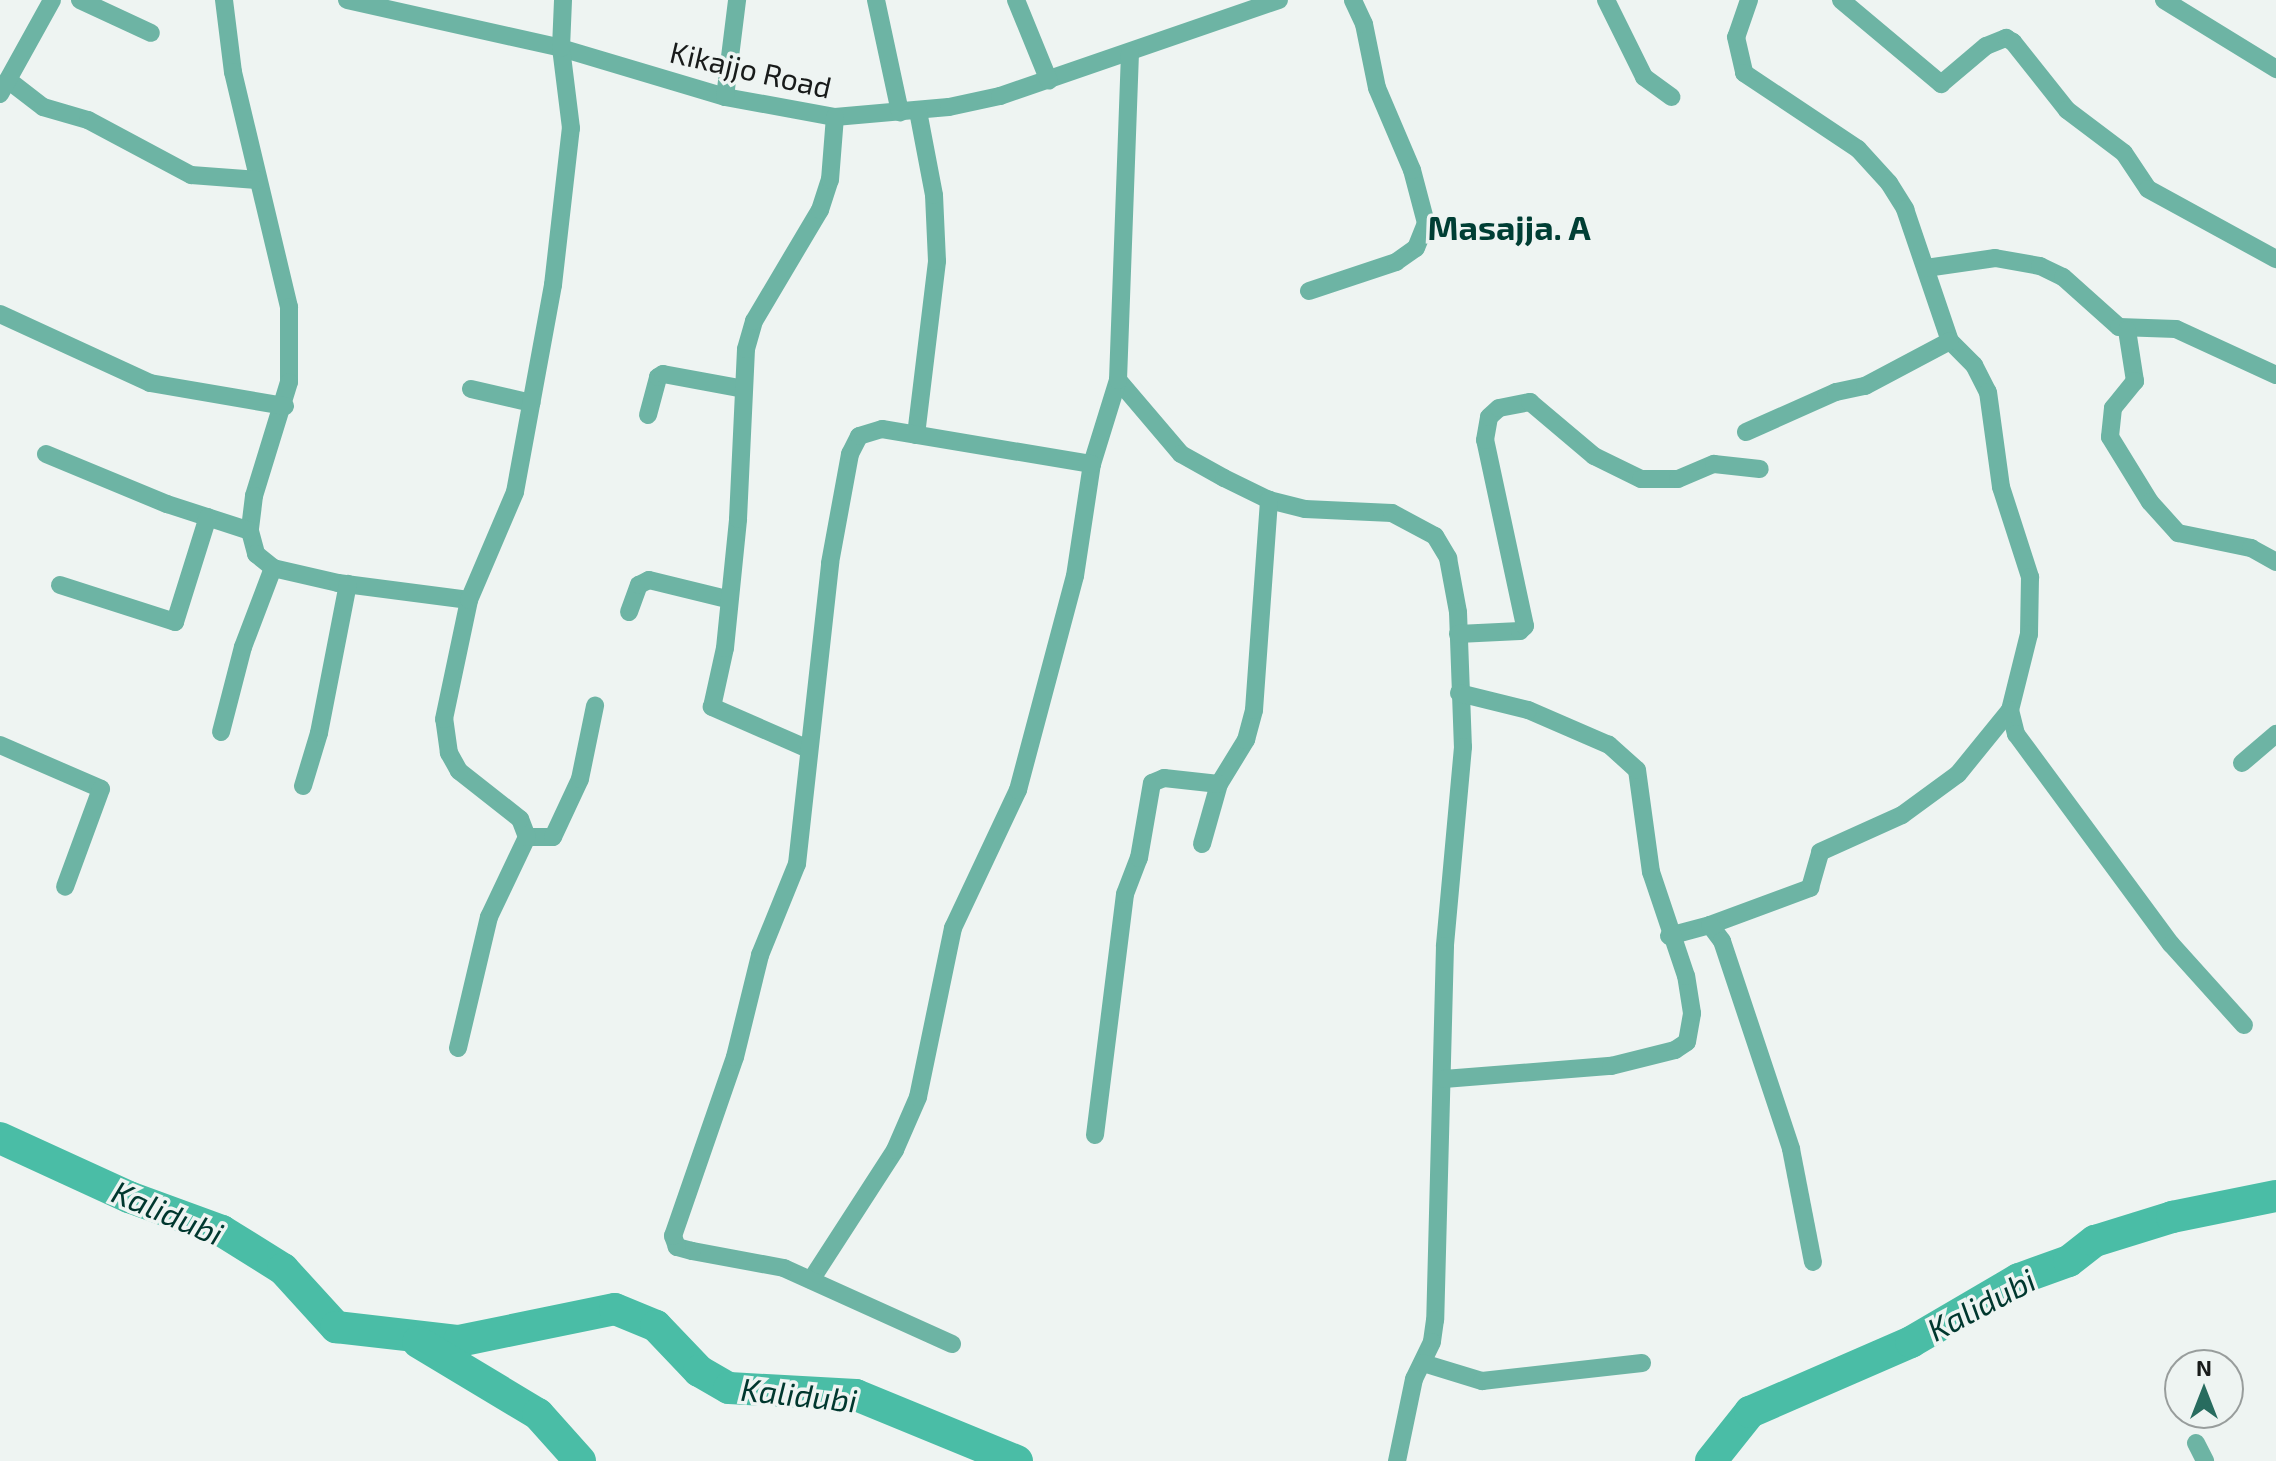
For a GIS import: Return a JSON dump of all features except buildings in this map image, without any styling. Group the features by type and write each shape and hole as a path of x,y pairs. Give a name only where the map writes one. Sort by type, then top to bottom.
{"street":[{"path":"52,0 4,87 43,107 88,120 191,175 257,180"},
{"path":"80,0 151,33"},
{"path":"224,0 233,72 289,307 285,406 254,496 250,531 256,554 273,568 348,584 469,600"},
{"name":"Kikajjo Road","path":"347,0 561,48 725,97 835,117 909,112 1049,81 1279,0"},
{"path":"458,1048 489,917 527,837 520,819 476,788 449,753 444,719 469,600 515,492 553,285 571,128 561,48 563,0"},
{"path":"725,97 737,0"},
{"path":"876,0 934,195 937,261 916,435"},
{"path":"1016,0 1049,81"},
{"path":"1309,291 1396,262 1416,248 1426,223 1412,170 1377,88 1364,24 1353,0"},
{"path":"1606,0 1644,77 1672,97"},
{"path":"1669,936 1710,925 1810,888 1820,852 1902,815 1958,774 2010,710 2029,634 2030,577 2001,487 1988,392 1974,365 1950,341 1905,209 1874,164 1744,73 1736,37 1749,0"},
{"path":"1841,0 1941,84 1986,46 2006,38 2013,42 2067,110 2129,159 2137,180 2276,259"},
{"path":"2164,0 2276,69"},
{"path":"811,1280 895,1150 918,1097 953,928 1018,790 1075,576 1092,464 1118,380 1130,52"},
{"path":"806,748 712,707 725,648 727,599 738,519 746,349 754,321 794,261 825,195 835,117"},
{"path":"1926,268 1995,258 2040,266 2063,277 2127,330 2176,329 2276,375"},
{"path":"0,314 150,383 285,406"},
{"path":"2127,330 2135,381 2108,419 2110,437 2134,477 2178,533 2251,548 2276,562"},
{"path":"1746,432 1836,392 1865,386 1950,341"},
{"path":"648,415 658,377 663,374 744,389"},
{"path":"1118,380 1181,454 1269,500 1305,509 1392,513 1435,536 1448,558 1458,634 1463,747 1446,931 1435,1320 1423,1363 1414,1379 1397,1460"},
{"path":"471,389 531,403"},
{"path":"1458,634 1520,631 1525,626 1485,440 1489,417 1499,408 1530,402 1594,456 1641,479 1678,479 1714,464 1760,469"},
{"path":"952,1344 765,1262 677,1247 673,1236 735,1057 760,955 797,864 807,809 806,748 850,454 859,436 869,432 916,435 1092,464"},
{"path":"46,454 250,531"},
{"path":"1202,844 1219,784 1246,740 1259,683 1269,500"},
{"path":"60,585 175,622 208,517"},
{"path":"221,732 243,647 273,568"},
{"path":"629,612 639,585 649,580 727,599"},
{"path":"303,786 319,733 348,584"},
{"path":"1444,1079 1611,1066 1675,1050 1687,1042 1692,1013 1686,976 1669,936 1651,872 1643,789 1626,757 1528,710 1459,693"},
{"path":"527,837 553,837 580,779 595,706"},
{"path":"2010,710 2016,734 2037,769 2171,944 2244,1025"},
{"path":"2242,763 2276,734"},
{"path":"0,745 101,789 65,887"},
{"path":"1095,1135 1125,894 1141,849 1152,783 1164,778 1219,784"},
{"path":"1710,925 1722,941 1791,1149 1813,1262"},
{"path":"1423,1363 1482,1381 1642,1363"},
{"path":"2196,1443 2205,1461"}],"waterway":[{"name":"Kalidubi","path":"0,1138 129,1197 222,1231 283,1269 336,1327 459,1341 615,1309 656,1326 699,1371 729,1388 856,1395 1017,1461"},
{"name":"Kalidubi","path":"1711,1461 1750,1412 1911,1342 2019,1279 2069,1261 2095,1241 2172,1217 2276,1196"},
{"name":"Kalidubi","path":"418,1342 538,1414 580,1461"}],"district":[{"name":"Masajja. A","path":"1509,227"}]}
